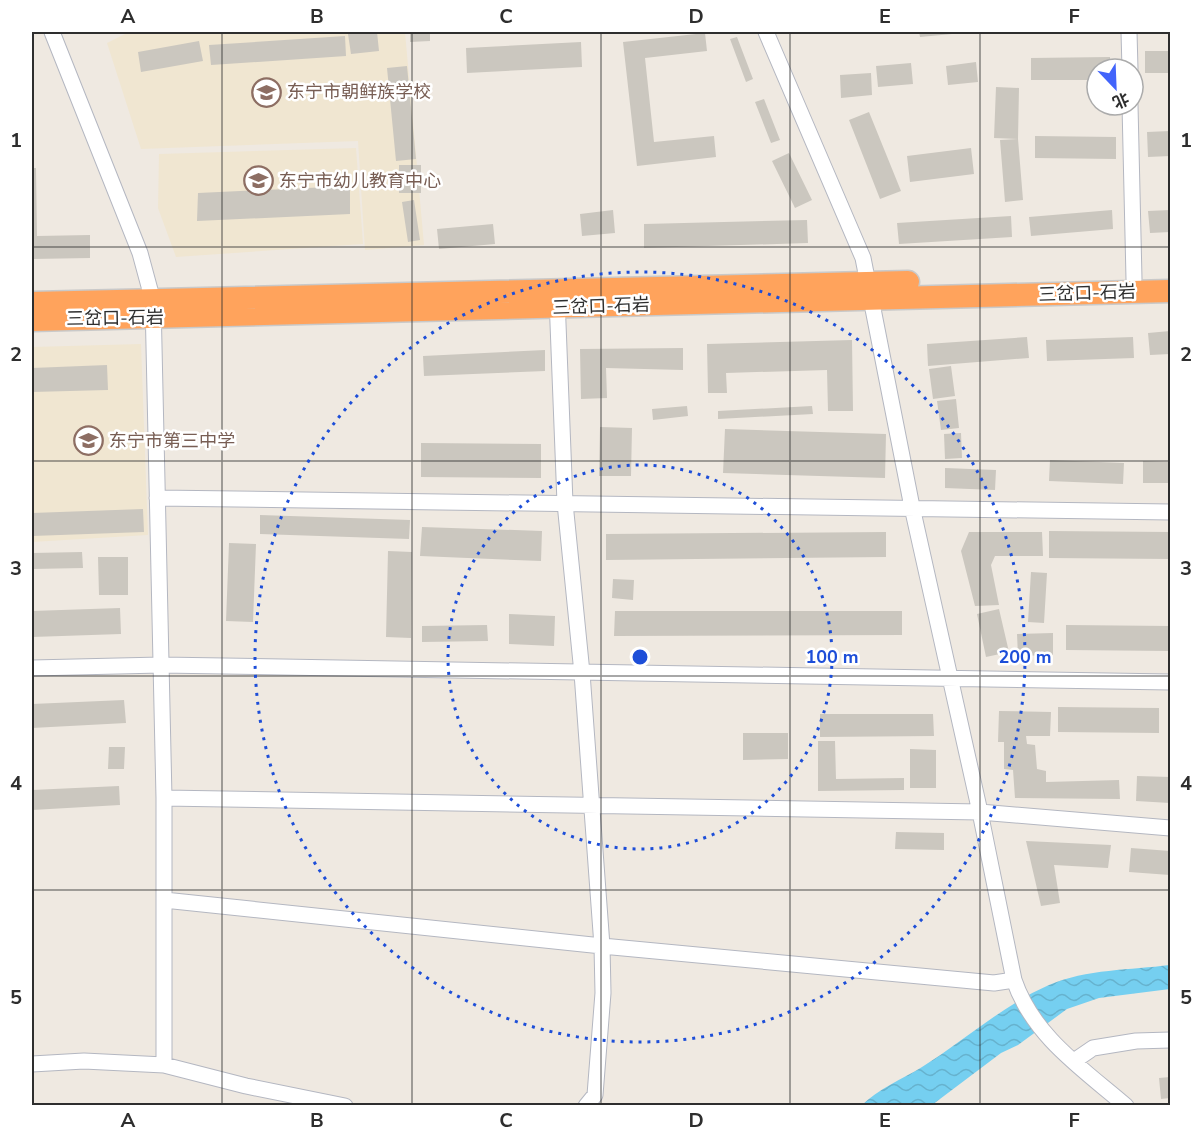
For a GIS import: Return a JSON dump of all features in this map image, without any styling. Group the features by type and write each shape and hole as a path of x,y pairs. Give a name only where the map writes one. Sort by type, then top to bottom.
{"highway":[{"name":"三岔口-石岩","path":"32,320 153,309 869,291 1170,278"},
{"name":"三岔口-石岩","path":"869,291 1170,291"},
{"name":"三岔口-石岩","path":"32,303 153,309"}],"street":[{"path":"766,32 863,258 912,507 980,812 1014,980 1020,997 1045,1035 1126,1106"},
{"path":"1129,32 1130,57"},
{"path":"58,33 140,253 153,309 164,798 164,1065"},
{"path":"1130,117 1134,279"},
{"path":"557,299 565,502 582,673 602,946 603,993 595,1095 586,1106"},
{"path":"157,498 1170,512"},
{"path":"32,668 160,665 1170,682"},
{"path":"164,798 980,812 1170,828"},
{"path":"164,900 602,946 994,983 1014,980"},
{"path":"1074,1061 1092,1048 1136,1041 1170,1040"},
{"path":"32,1064 84,1061 164,1065 246,1086 345,1106"}],"shaded area":[{"name":"东宁市朝鲜族学校","path":"129,32 405,32 424,245 365,250 358,141 141,149 107,43"},
{"name":"东宁市幼儿教育中心","path":"356,148 363,244 176,257 158,208 159,154"},
{"name":"东宁市第三中学","path":"141,344 148,535 32,542 32,347"}],"water":[{"path":"1170,965 1170,989 1099,998 1067,1009 1018,1045 1001,1053 932,1105 861,1106 875,1094 938,1057 1000,1013 1049,985 1093,973"}],"building":[{"path":"377,32 379,51 351,54 348,34"},
{"path":"410,32 430,32 430,41 410,42"},
{"path":"919,32 952,32 952,34 920,37"},
{"path":"705,33 707,51 645,58 654,142 714,136 716,157 637,166 623,42"},
{"path":"345,36 346,56 211,65 209,45"},
{"path":"737,37 753,79 746,82 730,39"},
{"path":"199,41 203,61 141,72 138,52"},
{"path":"581,42 582,67 467,73 466,48"},
{"path":"1145,51 1170,51 1170,73 1145,73"},
{"path":"1085,57 1085,80 1031,80 1031,58"},
{"path":"976,62 978,82 948,85 946,66"},
{"path":"911,63 913,84 878,87 876,66"},
{"path":"407,66 416,159 396,161 387,68"},
{"path":"871,73 872,95 841,98 840,75"},
{"path":"996,87 1019,88 1018,139 994,138"},
{"path":"764,99 780,140 771,143 755,102"},
{"path":"869,112 901,191 880,199 849,120"},
{"path":"1170,131 1170,156 1148,157 1147,132"},
{"path":"1035,136 1116,137 1116,159 1035,158"},
{"path":"1018,139 1023,200 1005,202 1000,140"},
{"path":"971,148 974,174 910,182 907,156"},
{"path":"789,153 812,200 795,208 772,161"},
{"path":"399,165 421,165 421,193 399,193"},
{"path":"32,168 36,168 37,236 90,235 90,258 32,259"},
{"path":"350,186 350,214 197,221 198,193"},
{"path":"414,200 420,240 408,242 402,202"},
{"path":"613,210 615,233 582,236 580,214"},
{"path":"1112,210 1113,229 1031,236 1029,217"},
{"path":"1170,210 1170,232 1150,233 1148,211"},
{"path":"1011,216 1012,237 899,244 897,223"},
{"path":"807,220 808,243 644,248 644,224"},
{"path":"493,224 495,244 439,249 437,229"},
{"path":"1170,331 1170,354 1150,355 1148,333"},
{"path":"1027,337 1029,358 928,366 927,344"},
{"path":"1133,337 1134,358 1047,361 1046,340"},
{"path":"852,340 853,411 828,411 827,370 726,373 727,393 708,393 707,344"},
{"path":"683,348 683,370 606,368 607,398 581,399 580,349"},
{"path":"545,350 545,371 424,376 423,356"},
{"path":"107,365 108,390 32,392 32,368"},
{"path":"951,366 955,396 933,399 929,369"},
{"path":"956,399 959,428 941,430 937,401"},
{"path":"687,406 688,416 653,420 652,409"},
{"path":"812,406 813,414 718,419 718,411"},
{"path":"600,427 632,428 631,476 599,476"},
{"path":"725,429 886,434 885,478 723,473"},
{"path":"961,433 962,458 945,459 944,434"},
{"path":"421,443 541,444 541,478 421,477"},
{"path":"1050,460 1124,463 1123,484 1049,481"},
{"path":"1143,461 1170,462 1170,483 1143,483"},
{"path":"945,468 996,470 995,490 945,488"},
{"path":"143,509 144,532 32,536 32,513"},
{"path":"260,515 410,520 409,539 260,534"},
{"path":"422,527 542,531 541,561 420,556"},
{"path":"1049,531 1170,532 1170,559 1049,558"},
{"path":"886,532 886,557 606,560 606,534"},
{"path":"969,532 1042,532 1043,556 995,556 991,565 999,605 975,606 961,551"},
{"path":"229,543 256,544 253,622 226,621"},
{"path":"388,551 412,552 411,638 386,637"},
{"path":"82,552 83,568 32,569 32,553"},
{"path":"98,557 128,557 128,595 99,595"},
{"path":"1031,572 1047,573 1044,623 1028,622"},
{"path":"613,579 634,580 633,600 612,598"},
{"path":"120,608 121,634 32,637 32,611"},
{"path":"999,609 1009,652 986,657 977,614"},
{"path":"615,611 902,611 902,635 614,636"},
{"path":"509,614 555,616 554,646 509,644"},
{"path":"487,625 488,641 422,642 422,626"},
{"path":"1066,625 1170,626 1170,651 1066,650"},
{"path":"1053,633 1053,655 1018,656 1017,634"},
{"path":"124,700 126,723 32,728 32,704"},
{"path":"1058,707 1159,708 1159,733 1058,732"},
{"path":"999,711 1051,712 1050,736 1026,736 1027,744 1035,745 1037,769 1046,771 1046,782 1119,780 1120,799 1015,798 1013,770 1004,769 1004,742 998,742"},
{"path":"820,714 933,714 934,736 820,737"},
{"path":"743,733 788,733 788,759 743,760"},
{"path":"818,741 835,741 836,779 904,778 904,790 818,791"},
{"path":"109,747 125,747 124,769 108,769"},
{"path":"910,749 936,750 936,788 910,788"},
{"path":"1137,776 1170,777 1170,803 1136,801"},
{"path":"119,786 120,805 32,810 32,790"},
{"path":"896,832 944,833 944,850 895,849"},
{"path":"1026,841 1111,845 1108,868 1054,865 1060,903 1041,906"},
{"path":"1131,848 1170,851 1170,875 1129,872"},
{"path":"1170,1077 1170,1098 1161,1099 1159,1078"}],"place":[{"name":"东宁市朝鲜族学校","path":"266,92"},
{"name":"东宁市幼儿教育中心","path":"258,181"},
{"name":"东宁市第三中学","path":"88,441"}]}
